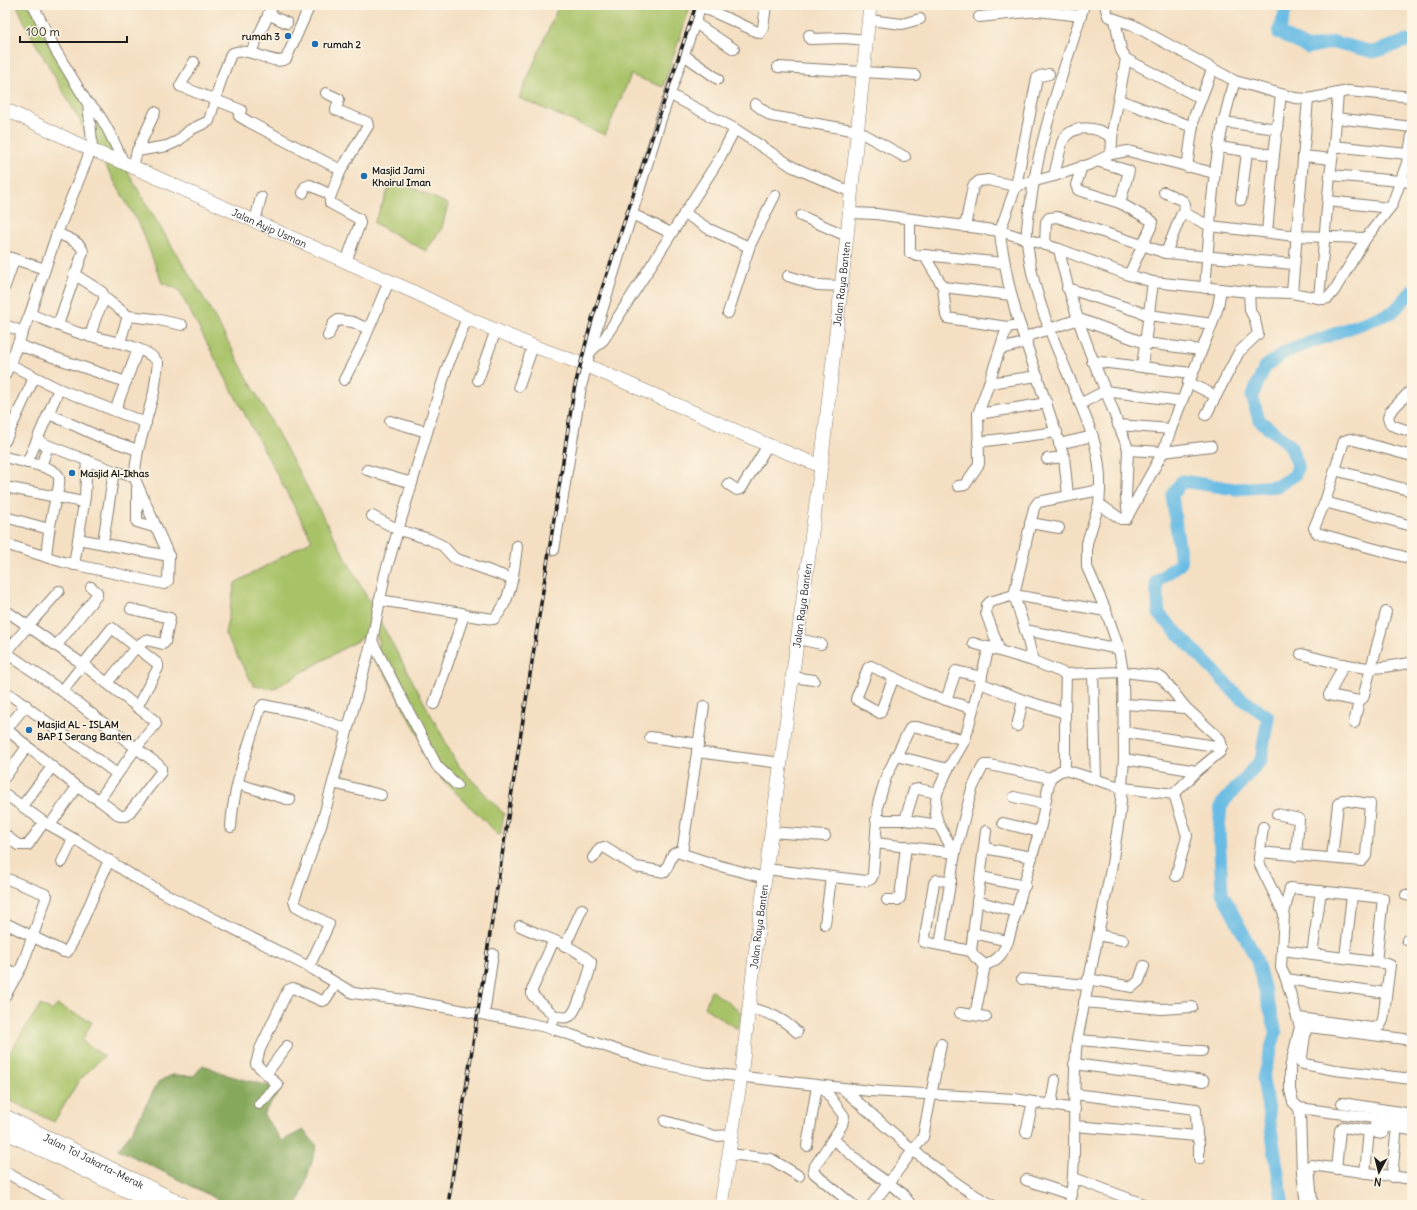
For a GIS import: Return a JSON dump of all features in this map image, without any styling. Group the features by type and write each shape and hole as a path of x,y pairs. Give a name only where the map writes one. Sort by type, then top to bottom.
{"highway":[{"name":"Jalan Tol Jakarta–Merak","path":"5,1117 183,1205"},
{"name":"Jalan Tol Jakarta–Merak","path":"5,1130 158,1205"}],"main road":[{"name":"Jalan Raya Banten","path":"722,1205 741,1077 748,1008 771,832 777,763 798,639 821,466 850,213 870,5"},
{"name":"Jalan Ayip Usman","path":"5,109 91,150 255,221 467,318 534,346 588,366 768,445 821,466"}],"street":[{"path":"33,5 56,51 88,104 91,105 100,117 128,165 136,152 155,112"},
{"path":"136,152 167,146 178,141 190,130 209,121 222,77 232,54 237,52 251,52 279,61 286,59 310,5"},
{"path":"554,550 581,387 588,366 592,340 700,5 760,33 763,28 766,5"},
{"path":"1026,1180 1071,1200 1074,1178 1074,1064 1077,1040 1112,864 1123,788 1123,672 1119,649 1106,611 1088,567 1087,543 1099,504 1101,471 1099,455 1093,436 1050,329 1036,287 1027,239 1033,182 1044,138 1084,5"},
{"path":"1105,5 1108,16 1133,25 1212,70 1235,81 1281,94 1308,99 1348,91 1412,97"},
{"path":"979,18 1038,8 1081,16"},
{"path":"251,52 270,10 287,23"},
{"path":"869,20 902,24 920,19"},
{"path":"1115,19 1121,50 1126,59 1200,98"},
{"path":"695,23 734,49"},
{"path":"809,35 810,39 844,38 867,40"},
{"path":"684,55 718,79"},
{"path":"1111,154 1112,138 1126,59"},
{"path":"194,62 180,86 241,110 239,116 269,134 341,170"},
{"path":"778,67 915,74"},
{"path":"1187,167 1193,127 1200,98 1212,70"},
{"path":"1049,74 1037,78 1016,186 1000,231 1004,263 1019,324 1047,402 1064,457 1068,495"},
{"path":"1205,288 1214,173 1223,122 1235,81"},
{"path":"326,93 338,99 336,110 366,122 368,126 341,170 331,195 330,203 359,219 360,223 346,262"},
{"path":"1318,298 1338,93"},
{"path":"1267,232 1281,94"},
{"path":"671,95 735,129 793,167 851,192"},
{"path":"1292,293 1293,264 1308,99"},
{"path":"1119,100 1193,127"},
{"path":"5,375 7,362 18,345 57,233 91,150 92,141 88,104"},
{"path":"755,104 768,114 777,117 858,131 905,156"},
{"path":"1336,118 1412,127"},
{"path":"1223,122 1278,129"},
{"path":"1054,176 1062,142 1064,138 1073,130 1085,127 1102,132 1112,138"},
{"path":"591,351 604,339 671,232 718,161 735,129"},
{"path":"850,213 876,214 910,220 1000,231 1059,249 1129,275 1154,282 1221,290 1292,293 1318,298 1328,298 1334,291 1366,238 1392,205 1409,160 1412,136"},
{"path":"1334,146 1409,160"},
{"path":"1218,147 1274,155"},
{"path":"965,227 973,186 979,180 988,180 1016,186 1054,176 1097,161 1111,154 1128,151 1214,173"},
{"path":"1241,200 1248,152"},
{"path":"1303,156 1332,159"},
{"path":"1097,161 1129,172 1120,203"},
{"path":"1082,166 1076,185 1078,190 1120,203 1152,221 1151,227 1129,275"},
{"path":"1330,175 1412,182"},
{"path":"302,193 306,187 310,185 331,195"},
{"path":"1164,192 1183,201 1185,204 1184,213 1181,215 1166,253"},
{"path":"728,313 749,247 775,195"},
{"path":"255,221 261,197"},
{"path":"1328,201 1389,208"},
{"path":"684,213 709,229 749,247"},
{"path":"1184,213 1188,213 1210,226 1296,236 1366,238"},
{"path":"632,214 671,232"},
{"path":"801,216 847,236"},
{"path":"1046,245 1046,222 1052,217 1166,253 1293,264"},
{"path":"910,220 910,253 917,256 924,255 1004,263"},
{"path":"57,233 82,248 83,252 74,274 58,325"},
{"path":"1059,249 1073,308 1079,319 1092,361 1128,450 1126,497 1128,516"},
{"path":"924,255 943,287 947,318 1007,327 1019,324"},
{"path":"5,286 10,258 45,269"},
{"path":"74,274 102,292 105,298 128,316 155,319 182,325"},
{"path":"788,276 817,284 842,286"},
{"path":"344,380 389,281"},
{"path":"1142,367 1154,282"},
{"path":"943,287 1011,295"},
{"path":"1068,288 1149,314 1212,324"},
{"path":"1099,504 1121,519 1125,519 1128,516 1163,452 1190,378 1212,324 1218,307 1221,290"},
{"path":"1206,415 1239,352 1258,334 1255,320 1250,310 1249,292"},
{"path":"90,336 96,317 105,298"},
{"path":"30,314 90,336 120,342 153,356 158,363 154,392 138,450 135,480 137,522 157,528"},
{"path":"120,342 128,316"},
{"path":"309,967 329,924 296,906 294,902 321,826 372,641 385,574 427,432 448,365 467,318"},
{"path":"1001,349 1079,319 1145,343 1201,350"},
{"path":"328,336 333,324 338,320 353,322 368,329"},
{"path":"5,325 23,332"},
{"path":"958,486 965,485 978,467 978,414 1001,349 1007,327"},
{"path":"478,380 496,330"},
{"path":"18,345 126,382"},
{"path":"519,386 534,346"},
{"path":"116,411 138,349"},
{"path":"1092,361 1142,367 1190,378 1216,396"},
{"path":"7,362 34,378 59,389 146,423"},
{"path":"989,383 1038,376"},
{"path":"5,441 34,378"},
{"path":"27,463 59,389"},
{"path":"1080,404 1105,391 1182,401"},
{"path":"1410,394 1390,412 1388,418 1391,425 1412,432"},
{"path":"978,414 1047,402"},
{"path":"49,414 100,437 138,450"},
{"path":"390,421 427,432"},
{"path":"1118,425 1171,430"},
{"path":"978,442 1057,432"},
{"path":"1060,444 1093,436"},
{"path":"1412,456 1347,439 1344,441 1325,502 1314,528 1315,532 1412,559"},
{"path":"5,544 74,565 164,584 166,583 169,575 169,556 135,480 37,441"},
{"path":"728,484 737,490 741,489 768,445"},
{"path":"41,466 48,446"},
{"path":"1128,450 1163,452 1211,446"},
{"path":"5,457 41,466 57,474 59,477 56,498 48,529 46,557"},
{"path":"1047,459 1064,457"},
{"path":"74,565 87,460"},
{"path":"367,470 412,484"},
{"path":"1335,470 1412,491"},
{"path":"103,542 114,471"},
{"path":"5,487 83,502"},
{"path":"1033,661 1014,595 1034,508 1038,502 1100,490"},
{"path":"1325,502 1412,526"},
{"path":"372,516 399,530 429,539 443,546 454,558 512,579"},
{"path":"5,517 48,529"},
{"path":"1030,523 1059,528"},
{"path":"78,539 103,542 169,556"},
{"path":"379,600 462,613 464,616 494,619 506,603 512,579 517,546"},
{"path":"56,646 97,595 98,592 92,587"},
{"path":"26,705 6,729 77,787 124,816 129,813 145,794 161,772 161,768 136,748 62,692 5,653 58,591"},
{"path":"953,852 938,825 935,812 937,793 948,769 965,740 981,680 994,648 986,613 987,605 990,602 1014,595 1106,611"},
{"path":"107,683 137,646 146,640 164,643 170,620 168,617 131,609"},
{"path":"5,610 84,665 155,721 156,724 116,774 99,800"},
{"path":"1354,723 1359,701 1362,698 1386,612"},
{"path":"434,704 464,616"},
{"path":"62,692 112,628 137,646 158,664 158,668 137,706"},
{"path":"1025,630 1119,649"},
{"path":"798,639 821,644"},
{"path":"372,641 437,766 457,785"},
{"path":"973,643 994,648 1066,674 1123,672 1160,678 1186,708 1220,739 1222,747 1220,752 1213,760 1197,771 1174,794"},
{"path":"1301,654 1344,664 1371,668 1393,667 1412,663"},
{"path":"1344,664 1329,695 1359,701"},
{"path":"894,677 880,713 856,699 869,666 894,677 912,687 973,709"},
{"path":"946,700 956,671 981,680 1023,700 1065,713"},
{"path":"1065,770 1066,674"},
{"path":"1093,674 1096,779"},
{"path":"792,677 814,680"},
{"path":"5,690 116,774"},
{"path":"1017,726 1023,700"},
{"path":"1123,704 1186,708"},
{"path":"230,827 233,804 248,747 260,709 263,706 307,714 347,729"},
{"path":"682,853 704,706"},
{"path":"592,858 600,848 604,847 636,867 666,872 675,852 713,864 765,874 866,881 871,879 873,875 878,804 885,780 904,737 911,727 917,727 965,740"},
{"path":"1123,732 1222,747"},
{"path":"650,737 777,763"},
{"path":"5,777 28,747"},
{"path":"896,756 948,769"},
{"path":"1124,760 1197,771"},
{"path":"940,945 951,881 953,852 978,773 984,765 1002,767 1050,778"},
{"path":"22,806 52,767"},
{"path":"985,965 996,961 1001,955 1008,941 1025,886 1050,778 1060,771 1065,770 1123,788 1174,794"},
{"path":"333,783 381,795"},
{"path":"238,784 290,800"},
{"path":"5,835 18,845 28,846 77,787"},
{"path":"905,820 914,790 919,789 937,793"},
{"path":"5,794 47,824 173,898 309,967 353,993 412,1001 550,1028 650,1061 700,1072 843,1089 994,1098 1033,1102 1075,1109"},
{"path":"1174,794 1187,836 1176,876"},
{"path":"1014,797 1045,804"},
{"path":"1260,852 1362,861 1365,858 1370,804 1343,800 1338,804 1332,858"},
{"path":"1277,814 1299,819 1296,856"},
{"path":"876,820 905,820 938,825"},
{"path":"1002,823 1038,832"},
{"path":"1263,827 1260,865 1284,914"},
{"path":"771,832 825,836"},
{"path":"985,965 975,957 971,951 986,832"},
{"path":"62,862 73,839"},
{"path":"876,843 953,852"},
{"path":"887,900 898,900 900,898 906,846"},
{"path":"984,848 1032,856"},
{"path":"5,922 64,952 69,950 108,860"},
{"path":"981,877 1025,886"},
{"path":"5,878 47,896 17,975 5,996"},
{"path":"825,924 831,878"},
{"path":"951,881 937,880 934,884 923,939 926,943 971,951"},
{"path":"1306,1205 1302,1172 1300,1112 1293,1102 1290,1090 1290,1068 1300,1032 1299,1018 1281,968 1284,914 1290,888 1383,898 1376,962"},
{"path":"1312,954 1321,891"},
{"path":"1345,958 1352,895"},
{"path":"977,901 1017,912"},
{"path":"565,946 582,909"},
{"path":"520,926 583,955 591,962 572,1014 565,1018 554,1016 532,995 532,990 553,942"},
{"path":"973,933 1008,941"},
{"path":"1098,935 1123,940"},
{"path":"1282,950 1390,965 1383,1020 1380,1026 1376,1028 1299,1018"},
{"path":"484,1014 493,954"},
{"path":"975,1015 985,965"},
{"path":"1022,979 1088,982 1132,987 1139,981 1144,966"},
{"path":"5,968 17,975"},
{"path":"1286,979 1386,993"},
{"path":"259,1104 278,1085 256,1064 288,990 293,988 322,1001 325,1000 336,984"},
{"path":"1084,1002 1162,1009 1192,1007"},
{"path":"748,1008 769,1012 786,1021 797,1032"},
{"path":"960,1013 986,1017"},
{"path":"550,1028 554,1016"},
{"path":"1412,1040 1309,1027 1306,1030 1300,1058 1301,1063 1335,1070 1412,1079"},
{"path":"1077,1040 1108,1041 1202,1051"},
{"path":"872,1205 889,1185 923,1137 941,1044"},
{"path":"267,1073 286,1046"},
{"path":"1074,1064 1204,1081"},
{"path":"1051,1105 1055,1080"},
{"path":"819,1086 844,1116 842,1125 813,1169 814,1174 853,1205"},
{"path":"807,1146 819,1086"},
{"path":"843,1089 913,1150 973,1194 992,1205"},
{"path":"1074,1094 1196,1109 1199,1159"},
{"path":"1026,1132 1033,1102"},
{"path":"1342,1103 1412,1114"},
{"path":"1300,1112 1412,1123"},
{"path":"1300,1112 1412,1130"},
{"path":"665,1121 715,1136 732,1135"},
{"path":"1074,1126 1197,1136"},
{"path":"1336,1169 1340,1130 1346,1127 1412,1136"},
{"path":"1365,1173 1368,1130"},
{"path":"1392,1177 1396,1135"},
{"path":"833,1139 889,1185 902,1193 911,1205"},
{"path":"730,1154 771,1159 799,1176"},
{"path":"1315,1205 1312,1202 1309,1167 1312,1165 1412,1179"},
{"path":"5,1172 65,1205"},
{"path":"1074,1178 1146,1205"}],"green space":[{"path":"17,5 33,5 38,18 151,212 208,305 456,763 504,814 500,836 442,779 376,656 379,640 374,631 273,689 254,686 225,634 235,583 312,540 178,289 162,283 142,230 28,30"},
{"path":"559,5 691,5 663,87 631,75 605,135 519,98"},
{"path":"393,179 448,204 442,228 426,251 374,223"},
{"path":"711,990 742,1013 737,1029 705,1008"},
{"path":"40,1005 52,1011 57,1005 92,1022 82,1041 104,1056 78,1082 54,1122 5,1098 5,1060"},
{"path":"203,1065 230,1076 281,1089 263,1114 282,1141 303,1130 317,1146 298,1205 229,1205 118,1149 133,1130 158,1082 172,1075 194,1076"}],"waterway":[{"path":"1287,5 1279,33 1308,48 1334,42 1373,52 1407,41 1412,42"},
{"path":"1283,1205 1263,1078 1276,1031 1256,958 1222,893 1219,830 1221,805 1261,760 1268,717 1238,696 1159,614 1156,582 1181,563 1172,495 1182,481 1235,489 1277,486 1295,475 1298,465 1290,445 1259,420 1252,396 1265,367 1285,352 1393,312 1412,291"}],"railway":[{"path":"448,1205 574,390 592,319 696,5"}],"place":[{"name":"rumah 3","path":"288,36"},
{"name":"rumah 2","path":"315,44"},
{"name":"Masjid Jami Khoirul Iman","path":"364,176"},
{"name":"Masjid Al-Ikhas","path":"72,473"},
{"name":"Masjid AL - ISLAM BAP I Serang Banten","path":"29,730"}]}
